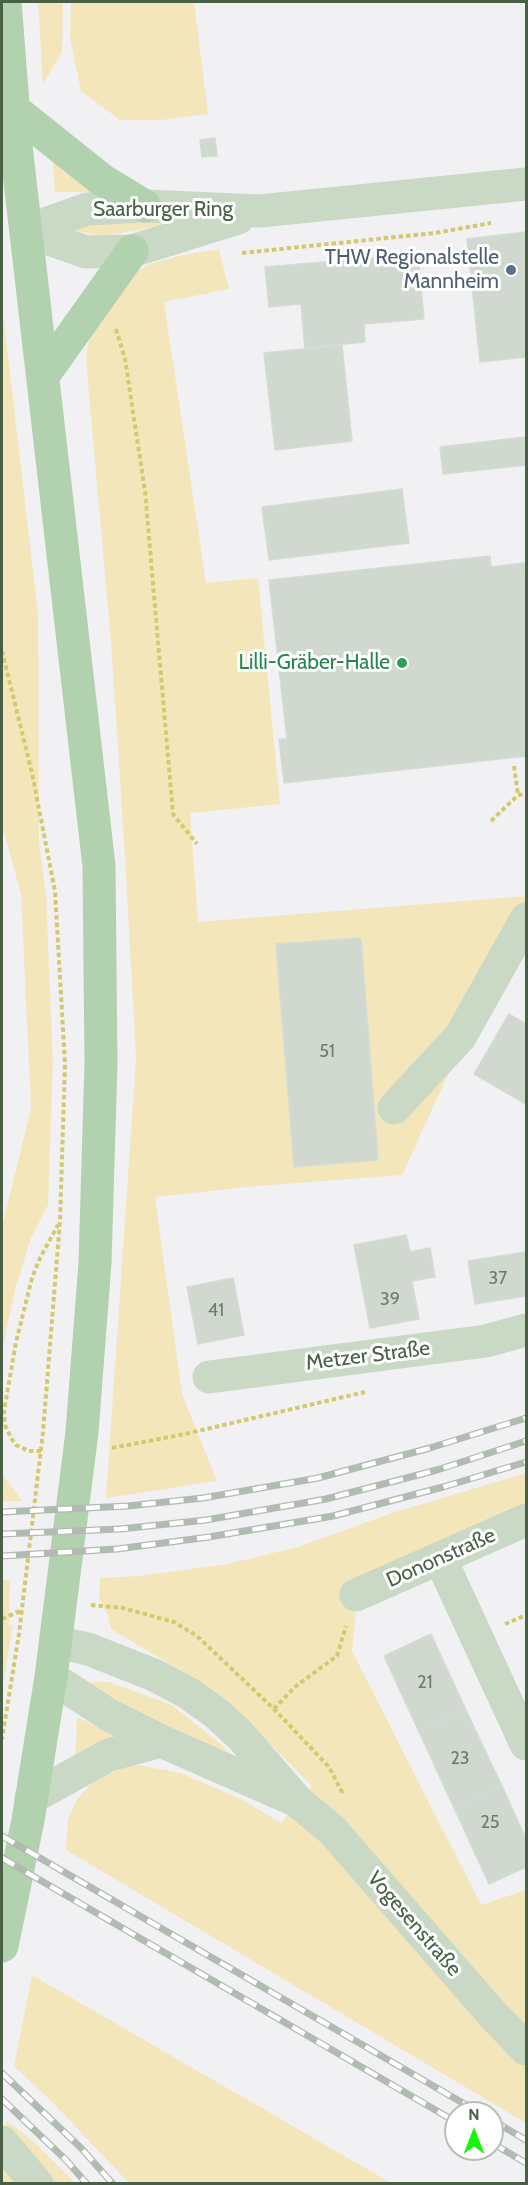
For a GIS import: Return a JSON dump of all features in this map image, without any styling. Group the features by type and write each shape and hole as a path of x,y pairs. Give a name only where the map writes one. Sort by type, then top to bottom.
{"main road":[{"path":"2,1946 29,1809 51,1677 82,1432 95,1263 101,1063 99,866 26,231 13,109 5,2"},
{"path":"13,109 102,180 145,206"},
{"path":"43,376 132,251"}],"street":[{"name":"Saarburger Ring","path":"26,231 87,208 145,206 260,211 526,184"},
{"name":"Saarburger Ring","path":"26,231 86,252 132,251 260,211"},
{"path":"394,1108 460,1037 526,918"},
{"name":"Metzer Straße","path":"209,1377 486,1341 526,1330"},
{"name":"Dononstraße","path":"356,1596 526,1520"},
{"path":"440,1558 526,1744"},
{"name":"Vogesenstraße","path":"57,1637 154,1675 188,1693 216,1713 241,1736 298,1802 332,1830 494,2016 526,2049"},
{"name":"Vogesenstraße","path":"51,1677 109,1714 161,1741 298,1802"},
{"path":"29,1809 109,1755 161,1741"},
{"path":"2,2142 37,2184"}],"path":[{"path":"234,254 435,233 492,223"},
{"path":"114,321 125,359 145,491 173,814 197,844"},
{"path":"2,651 32,773 55,891 65,1064 60,1221 44,1432 19,1634 3,1721 2,1739"},
{"path":"514,766 518,795"},
{"path":"491,821 518,795 526,794"},
{"path":"274,1709 296,1686 337,1656 356,1596"},
{"path":"174,1622 197,1636 274,1709 329,1767 342,1792 332,1830"}],"shaded area":[{"path":"38,2 63,2 62,52 43,84"},
{"path":"71,2 194,2 208,114 161,120 120,120 81,91 70,37"},
{"path":"52,154 102,192 55,192"},
{"path":"94,214 172,224 103,236 80,232 68,222"},
{"path":"219,249 229,289 164,302 206,583 258,578 280,804 190,813 198,922 526,896 526,904 402,1175 257,1186 155,1197 182,1394 217,1481 106,1498 136,1059 111,642 86,360 90,329 125,279 149,264"},
{"path":"2,304 38,614 39,842 46,895 53,1062 48,1205 31,1238 16,1286 2,1350 2,1227 31,1108 21,894 2,825"},
{"path":"526,1473 526,1508 359,1582 352,1651 481,1905 526,1890 526,2123 504,2110 504,2101 489,2101 66,1850 68,1819 77,1799 95,1780 132,1764 180,1773 241,1799 281,1823 312,1786 260,1734 188,1675 111,1629 108,1615 99,1598 100,1578 140,1576 227,1564 298,1547 392,1513"},
{"path":"2,1474 22,1501 2,1501"},
{"path":"2,1580 10,1580 9,1626 13,1624 2,1691"},
{"path":"92,1682 109,1682 172,1705 229,1751 199,1744 90,1686"},
{"path":"77,1717 117,1736 75,1761"},
{"path":"32,1975 391,2183 129,2183 51,2101 14,2066"},
{"path":"7,2121 34,2142 75,2183 2,2184 2,2139"}],"building":[{"path":"215,138 217,156 202,157 200,140"},
{"path":"526,232 526,357 480,362 467,239"},
{"path":"418,254 424,319 364,324 365,342 305,348 301,304 269,307 265,267"},
{"path":"342,345 352,441 275,450 264,353"},
{"path":"526,437 526,465 443,474 440,447"},
{"path":"402,489 409,543 269,560 262,507"},
{"name":"Lilli-Gräber-Halle","path":"490,556 491,567 524,563 526,756 284,783 279,739 287,739 269,580"},
{"path":"361,938 378,1160 294,1167 276,944"},
{"path":"509,1014 526,1024 526,1104 474,1074"},
{"path":"406,1235 410,1252 430,1248 435,1277 412,1281 419,1319 370,1328 354,1245"},
{"path":"525,1252 526,1296 475,1304 468,1261"},
{"path":"233,1278 244,1335 198,1344 187,1287"},
{"path":"431,1634 466,1710 419,1732 384,1656"},
{"path":"466,1710 502,1786 454,1808 419,1732"},
{"path":"502,1786 526,1839 526,1867 489,1884 454,1808"}],"railway":[{"path":"2,1512 128,1506 203,1498 318,1478 430,1448 526,1418"},
{"path":"2,1534 120,1529 206,1520 326,1499 437,1470 526,1441"},
{"path":"2,1556 117,1549 209,1537 333,1516 526,1462"},
{"path":"2,1836 459,2101"},
{"path":"2,1858 444,2115"},
{"path":"2,2073 81,2148 113,2184"},
{"path":"2,2099 67,2161 87,2184"},
{"path":"504,2127 526,2140"},
{"path":"504,2150 526,2163"}],"place":[{"name":"THW Regionalstelle Mannheim","path":"511,270"},
{"name":"Lilli-Gräber-Halle","path":"402,663"}]}
